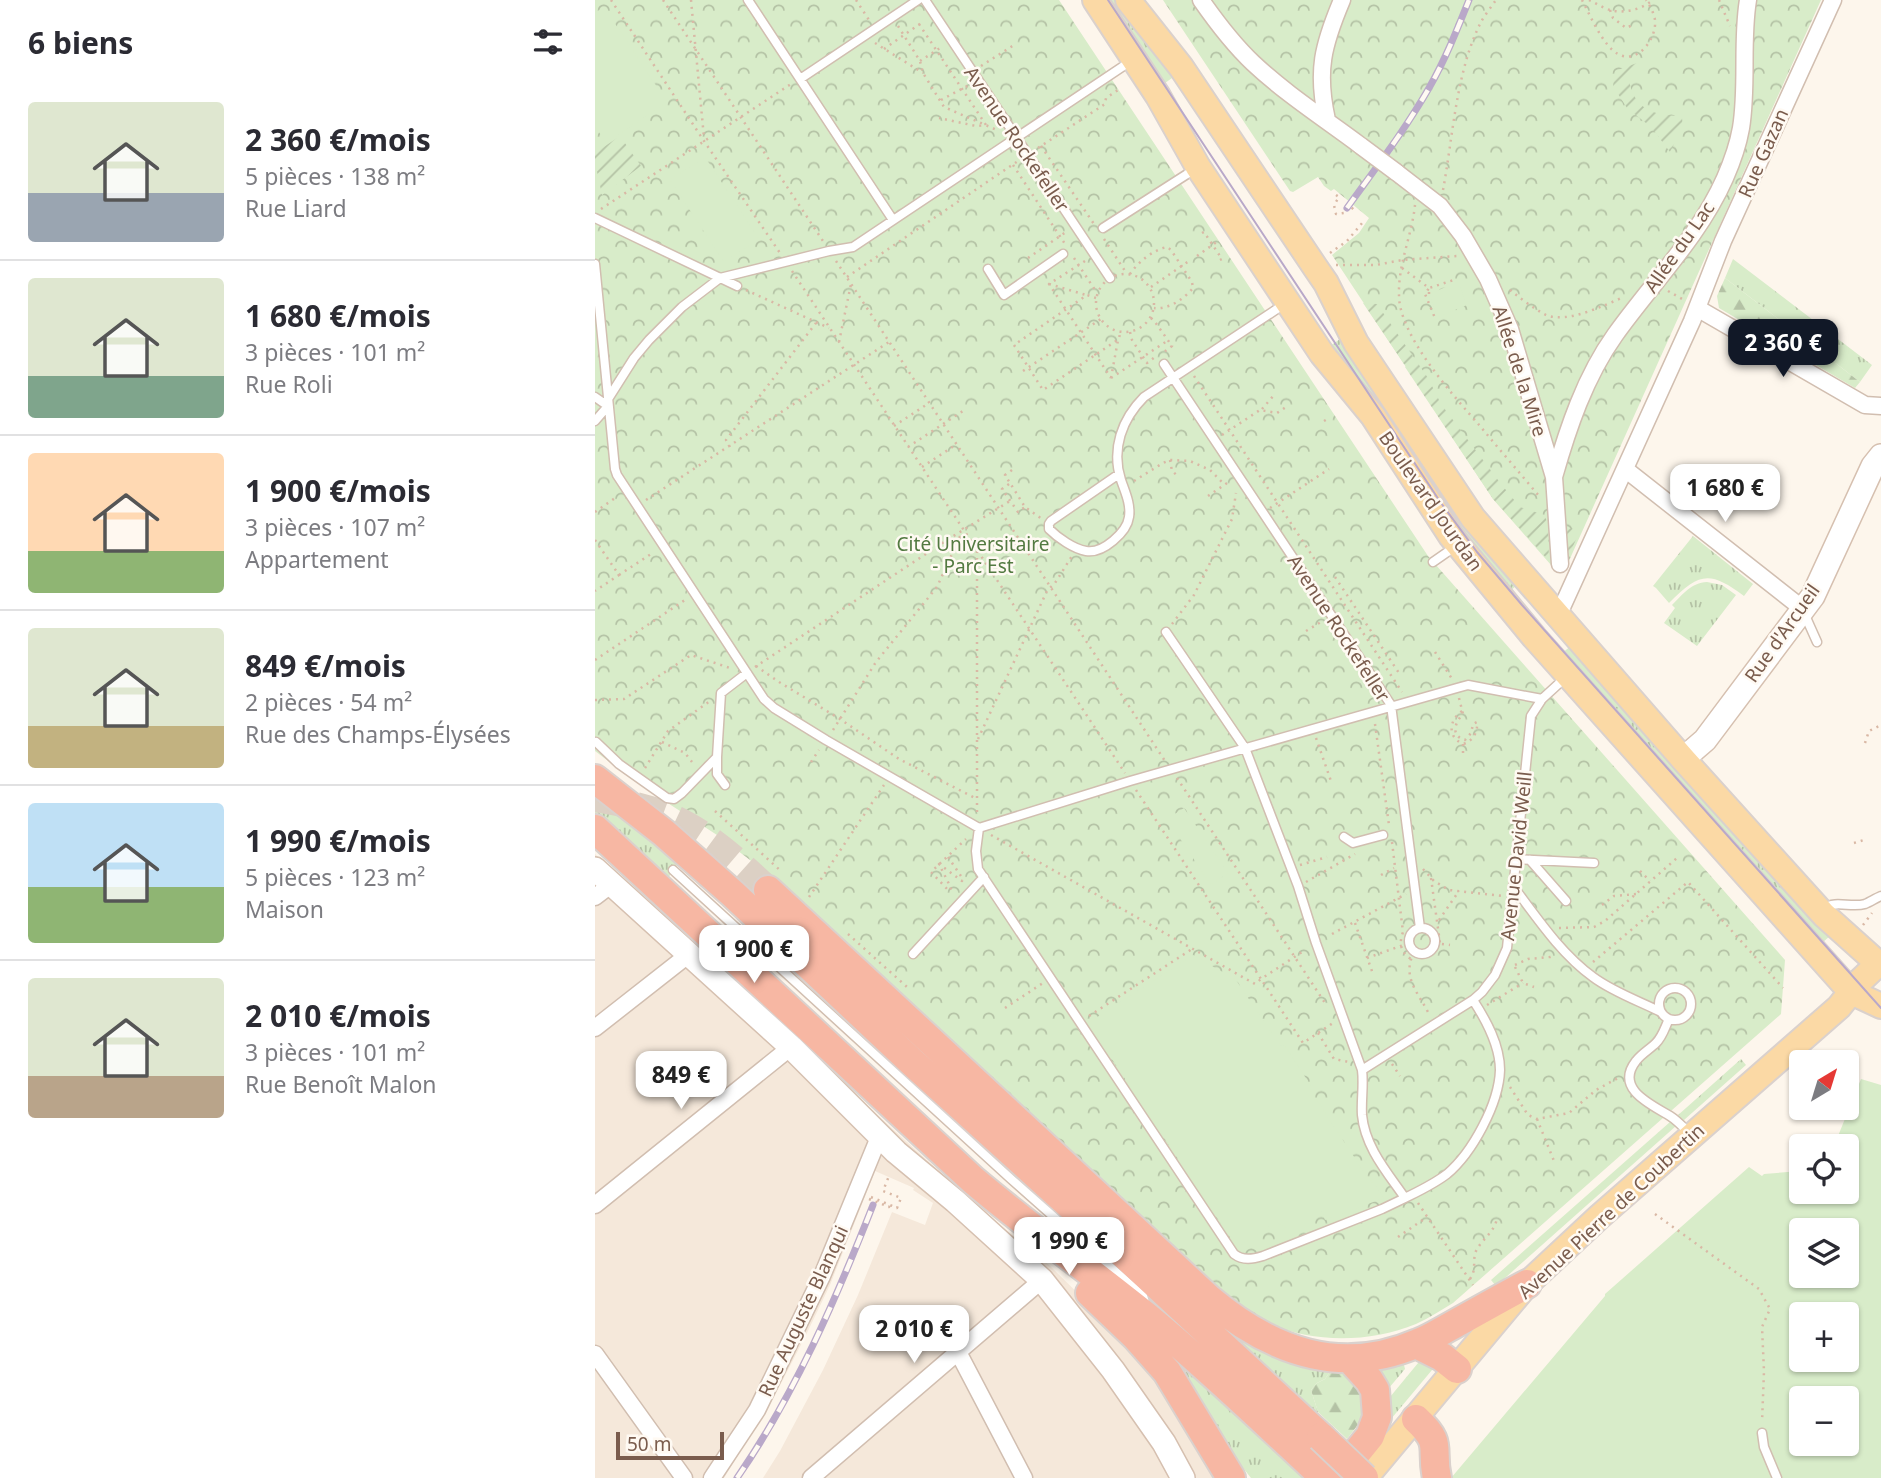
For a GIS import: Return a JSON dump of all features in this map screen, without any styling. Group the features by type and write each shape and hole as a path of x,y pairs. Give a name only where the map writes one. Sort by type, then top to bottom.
{"highway":[{"path":"595,779 664,833 733,894 923,1072 1284,1401"},
{"path":"595,829 888,1102 1018,1218 1312,1447 1365,1478"},
{"path":"768,890 1232,1318 1252,1331 1293,1350 1314,1355 1350,1359 1386,1353 1416,1344 1527,1284"},
{"path":"1013,1118 1284,1401 1312,1447 1325,1478"},
{"path":"1018,1218 1167,1372 1231,1478"},
{"path":"1416,1344 1442,1357 1457,1369"},
{"path":"1336,1478 1370,1436 1377,1417 1375,1390 1350,1359"},
{"path":"1416,1419 1428,1430 1436,1444 1437,1478"}],"main road":[{"name":"Boulevard Jourdan","path":"1095,0 1158,96 1198,167 1288,303 1322,354 1373,416 1458,545 1683,759 1821,911 1880,963"},
{"name":"Boulevard Jourdan","path":"1128,0 1178,61 1326,283 1356,343 1546,626 1568,675 1851,992"},
{"name":"Rue d'Arcueil","path":"1683,759 1705,740 1803,609 1816,589 1873,466 1881,456"},
{"path":"601,884 688,955 791,1047 879,1137 1042,1280 1113,1370 1164,1443 1183,1478"},
{"name":"Avenue Pierre de Coubertin","path":"1365,1478 1527,1284 1599,1217 1834,1012 1880,963"},
{"path":"1851,992 1881,1006"}],"street":[{"name":"Allée de la Mire","path":"1201,0 1226,34 1254,64 1296,99 1440,206 1464,236 1488,279 1519,356 1554,477 1560,564"},
{"path":"1327,120 1321,81 1323,55 1342,0"},
{"name":"Allée du Lac","path":"1554,477 1571,423 1599,361 1695,230 1724,180 1735,153 1743,108 1744,35 1748,0"},
{"name":"Rue Gazan","path":"1546,626 1625,469 1691,304 1723,241 1833,0"},
{"path":"1691,304 1865,405 1881,406"},
{"path":"1625,469 1803,609"},
{"path":"595,1028 688,955"},
{"path":"595,1205 791,1047"},
{"name":"Rue Auguste Blanqui","path":"712,1478 757,1410 822,1276 879,1137"},
{"path":"811,1478 1042,1280"},
{"path":"958,1352 1024,1478"},
{"path":"595,1354 684,1478"},
{"path":"829,1463 836,1478"}],"lane":[{"path":"748,0 893,220"},
{"path":"800,79 918,0"},
{"name":"Avenue Rockefeller","path":"925,0 1109,278"},
{"path":"595,421 634,358 649,340 682,307 720,278 853,247 1134,59"},
{"path":"1100,230 1198,167"},
{"path":"595,216 737,286"},
{"path":"988,269 1004,295 1067,252"},
{"path":"595,264 615,469 747,673 769,704 979,828 1171,769 1468,685 1542,699 1568,675"},
{"path":"1119,474 1057,517 1049,524 1051,531 1085,551 1095,551 1110,544 1123,531 1129,520 1130,508 1119,474 1118,440 1142,393 1174,377 1288,303"},
{"name":"Avenue Rockefeller","path":"1164,364 1391,705 1420,928"},
{"path":"595,397 608,403"},
{"path":"1433,562 1458,545"},
{"path":"1803,609 1817,642"},
{"path":"1166,632 1245,748 1298,886 1339,1019 1361,1067 1362,1113 1369,1143 1380,1163 1408,1197"},
{"path":"725,785 717,774 721,693 747,673"},
{"name":"Avenue David Weill","path":"1361,1067 1473,1000 1496,975 1507,948 1531,716 1542,699"},
{"path":"596,742 610,757 638,778 667,798 674,799 717,757"},
{"path":"979,828 976,862 978,869 1238,1257 1247,1259 1263,1256 1382,1209 1444,1176 1464,1156 1491,1106 1500,1070 1492,1037 1473,1000"},
{"path":"1344,837 1353,842 1383,835"},
{"path":"1516,859 1594,863"},
{"path":"1530,860 1566,901"},
{"path":"673,870 1143,1296 1150,1320"},
{"path":"913,954 984,877"},
{"path":"1513,886 1562,948 1600,982 1661,1012 1669,1019 1685,1017 1691,1008 1690,998 1683,989 1673,988 1663,992 1659,1002 1661,1012"},
{"path":"1821,911 1834,903 1864,904 1881,896"},
{"path":"1420,928 1432,932 1438,943 1429,952 1421,954 1414,952 1409,943 1412,932 1420,928"},
{"path":"1669,1019 1659,1039 1636,1061 1631,1072 1632,1086 1640,1099 1680,1123 1692,1136"},
{"path":"1762,1433 1777,1478"}],"path":[{"path":"611,0 963,530"},
{"path":"663,0 1339,1019 1303,1044 1261,979 1255,984 979,828"},
{"path":"691,0 704,141"},
{"path":"856,0 875,28"},
{"path":"1440,206 1462,79 1481,22 1496,0"},
{"path":"1582,0 1606,42 1618,54 1628,57 1647,46 1653,35 1655,17 1647,2"},
{"path":"1589,0 1610,10 1637,9 1653,0"},
{"path":"1610,10 1613,18 1626,28 1635,24"},
{"path":"884,49 935,14"},
{"path":"892,17 920,61 923,73 944,107 1016,138"},
{"path":"919,24 986,125"},
{"path":"864,36 923,73"},
{"path":"920,61 952,40"},
{"path":"940,101 962,88 1014,45"},
{"path":"595,216 800,79"},
{"path":"847,277 1105,104 1106,98 1121,88"},
{"path":"939,118 976,126 986,125"},
{"path":"1041,146 1129,274"},
{"path":"1013,165 1097,296"},
{"path":"1417,188 1413,224 1401,268 1399,297 1403,315 1427,361 1557,517"},
{"path":"1336,195 1339,197 1333,205 1336,214 1344,214 1350,206 1355,211"},
{"path":"1326,253 1347,241 1363,222"},
{"path":"1028,258 1075,226"},
{"path":"1202,233 1204,232 1213,245 1220,260"},
{"path":"1197,256 1218,241"},
{"path":"1049,284 1108,246"},
{"path":"1129,274 1136,265 1164,247 1171,250 1192,282 1193,288 1164,309 1154,308"},
{"path":"1334,265 1376,264 1475,254"},
{"path":"1150,287 1189,261"},
{"path":"1401,268 1429,288"},
{"path":"1129,274 1138,276 1150,287 1155,301 1154,308 1151,318 1142,328 1120,333 1101,320 1096,306 1097,296 1109,278 1129,274"},
{"path":"1435,318 1425,294 1429,288 1457,279"},
{"path":"1488,279 1507,288 1549,316 1579,314 1655,283 1691,304"},
{"path":"839,343 851,284"},
{"path":"1049,284 1097,296"},
{"path":"1049,284 1111,378"},
{"path":"737,286 829,328"},
{"path":"1429,288 1429,294"},
{"path":"1087,295 1014,345 1043,390 1119,339"},
{"path":"1151,318 1172,346 1163,352"},
{"path":"1023,371 1101,320"},
{"path":"730,447 726,440 738,422 816,323"},
{"path":"1129,332 1147,363 1155,358"},
{"path":"1111,378 1120,333"},
{"path":"1111,378 1168,340"},
{"path":"637,506 889,342"},
{"path":"1188,368 1408,701"},
{"path":"1233,428 1262,410 1275,394"},
{"path":"894,426 929,403"},
{"path":"1262,410 1277,413 1286,407"},
{"path":"908,447 966,409"},
{"path":"1324,421 1329,418"},
{"path":"922,467 957,444"},
{"path":"1170,460 1172,471 1179,477"},
{"path":"1123,486 1139,480 1170,460 1189,461 1210,470 1223,486 1208,496"},
{"path":"1263,512 1329,469"},
{"path":"1011,470 1005,475 1025,507 1049,524"},
{"path":"1166,632 1194,595 1232,519 1240,477"},
{"path":"1010,484 1002,489 1018,512 1025,507"},
{"path":"595,512 627,491"},
{"path":"595,700 624,699 691,655 747,673 1010,501"},
{"path":"811,762 881,656 937,587 963,530"},
{"path":"595,540 619,575"},
{"path":"595,591 663,546"},
{"path":"977,743 1047,591 1077,548"},
{"path":"977,551 979,828"},
{"path":"1335,577 1357,614 1401,676"},
{"path":"595,660 694,594"},
{"path":"1306,631 1310,628"},
{"path":"1435,652 1457,688"},
{"path":"756,666 899,759 977,799"},
{"path":"638,778 669,731 721,693"},
{"path":"1462,711 1463,714 1454,726 1456,734 1465,740 1471,733 1473,724 1477,722 1478,727 1473,738 1463,744 1454,738 1452,731 1452,724 1462,711"},
{"path":"1865,743 1869,731 1881,725"},
{"path":"662,742 685,753 692,762"},
{"path":"1462,753 1463,744"},
{"path":"1320,749 1332,784"},
{"path":"809,897 890,776"},
{"path":"939,864 951,888 949,891 931,872 939,864 979,828"},
{"path":"1854,843 1867,839"},
{"path":"1298,886 1355,855"},
{"path":"939,864 962,881 963,878 948,857"},
{"path":"1291,867 1327,858"},
{"path":"1551,934 1561,927 1601,924 1677,858"},
{"path":"1381,874 1411,860 1440,886 1449,890 1512,897"},
{"path":"1640,871 1650,882"},
{"path":"1431,878 1438,943 1450,945"},
{"path":"1584,970 1688,882 1783,988"},
{"path":"1332,934 1415,890"},
{"path":"1437,922 1459,891"},
{"path":"1602,905 1614,896 1637,894"},
{"path":"1858,932 1874,910"},
{"path":"1355,923 1373,974"},
{"path":"1367,958 1409,943"},
{"path":"1507,948 1523,983 1534,987"},
{"path":"1515,965 1533,957 1550,957 1562,948"},
{"path":"1081,1021 1192,950"},
{"path":"1414,952 1409,962 1409,974 1434,1024"},
{"path":"1005,1008 1052,978"},
{"path":"1480,1010 1523,983"},
{"path":"1318,1033 1334,1059 1361,1067"},
{"path":"1500,1070 1526,1113 1537,1119 1569,1113 1596,1090 1631,1072"},
{"path":"1537,1119 1554,1161"},
{"path":"889,1176 883,1191 901,1198 897,1208 889,1208 867,1198 868,1196 889,1208"},
{"path":"1408,1197 1427,1217 1473,1285"},
{"path":"1655,1213 1759,1289 1770,1310 1762,1327 1762,1433"},
{"path":"1398,1237 1427,1217"},
{"path":"1470,1280 1475,1270 1476,1252 1496,1224 1497,1217"}],"shaded area":[{"path":"595,854 896,1132 989,1216 1049,1265 1136,1350 1223,1478 763,1478 823,1370 892,1212 925,1225 933,1203 913,1190 914,1188 875,1171 830,1285 806,1335 773,1399 724,1478 595,1478"}],"green space":[{"name":"Cité Universitaire - Parc Est","path":"595,0 1059,0 1428,556 1785,960 1781,1014 1453,1303 1421,1322 1397,1331 1357,1338 1316,1337 1277,1327 1258,1318 1223,1293 750,860 595,751"},
{"path":"1104,0 1121,0 1176,65 1168,71 1172,78 1161,86"},
{"path":"1163,0 1821,0 1568,563 1551,565 1493,499 1332,255 1359,233 1369,218 1334,189 1331,191 1324,186 1318,177 1293,192 1290,191"},
{"path":"604,7 667,102 606,143 595,126 595,13"},
{"path":"1637,63 1628,72 1633,93 1643,107 1659,114 1682,117 1683,131 1670,152 1651,127 1627,108 1613,86 1615,71"},
{"path":"620,136 641,166 602,195 595,153"},
{"path":"705,157 759,239 724,262 670,180"},
{"path":"1733,259 1872,365 1860,382 1725,278"},
{"path":"1725,278 1860,382 1855,388 1719,308 1717,296"},
{"path":"1458,282 1467,305 1438,317 1429,294"},
{"path":"1363,303 1377,304 1428,378 1441,404 1520,507 1544,515 1548,527 1549,561 1493,499 1405,367 1407,365"},
{"path":"1343,337 1518,584 1506,595 1324,350"},
{"path":"1567,527 1580,531 1567,559"},
{"path":"1693,536 1753,584 1744,596 1722,582 1705,578 1688,586 1669,603 1653,586"},
{"path":"1707,582 1722,585 1736,595 1697,646 1664,623 1675,608 1672,605 1684,593 1696,584"},
{"path":"1572,645 1831,935 1821,944 1561,654"},
{"path":"595,790 679,862 666,881 595,816"},
{"path":"1184,808 1228,873 1211,885 1167,819"},
{"path":"1193,955 1236,980 1280,1045 1285,1046 1311,1086 1310,1090 1384,1198 1325,1220 1320,1206 1287,1228 1276,1222 1237,1248 1088,1023"},
{"path":"1741,1059 1746,1065 1684,1120 1677,1116"},
{"path":"1861,1079 1881,1085 1881,1478 1451,1478 1605,1294 1749,1167 1762,1176 1789,1172 1789,1204 1859,1204 1859,1134 1839,1134 1844,1120 1859,1120"},
{"path":"1670,1122 1676,1126 1496,1286 1491,1280"},
{"path":"1232,1331 1333,1367 1325,1379 1311,1390 1318,1412 1316,1414 1230,1333"},
{"path":"1423,1357 1433,1367 1432,1370 1391,1419 1390,1397"},
{"path":"1176,1359 1304,1478 1251,1478 1173,1361"},
{"path":"1403,1361 1405,1369 1383,1395 1363,1365"},
{"path":"1333,1367 1350,1373 1370,1409 1347,1439 1318,1412 1311,1390 1325,1379"}],"tunnel":[{"path":"595,798 643,808 678,820 720,848 768,890"}],"tram line":[{"path":"1108,0 1441,503 1477,552 1881,1008"}],"railway":[{"path":"1347,208 1429,88 1446,56 1469,0"},
{"path":"737,1478 778,1413 813,1345 873,1205"}]}
